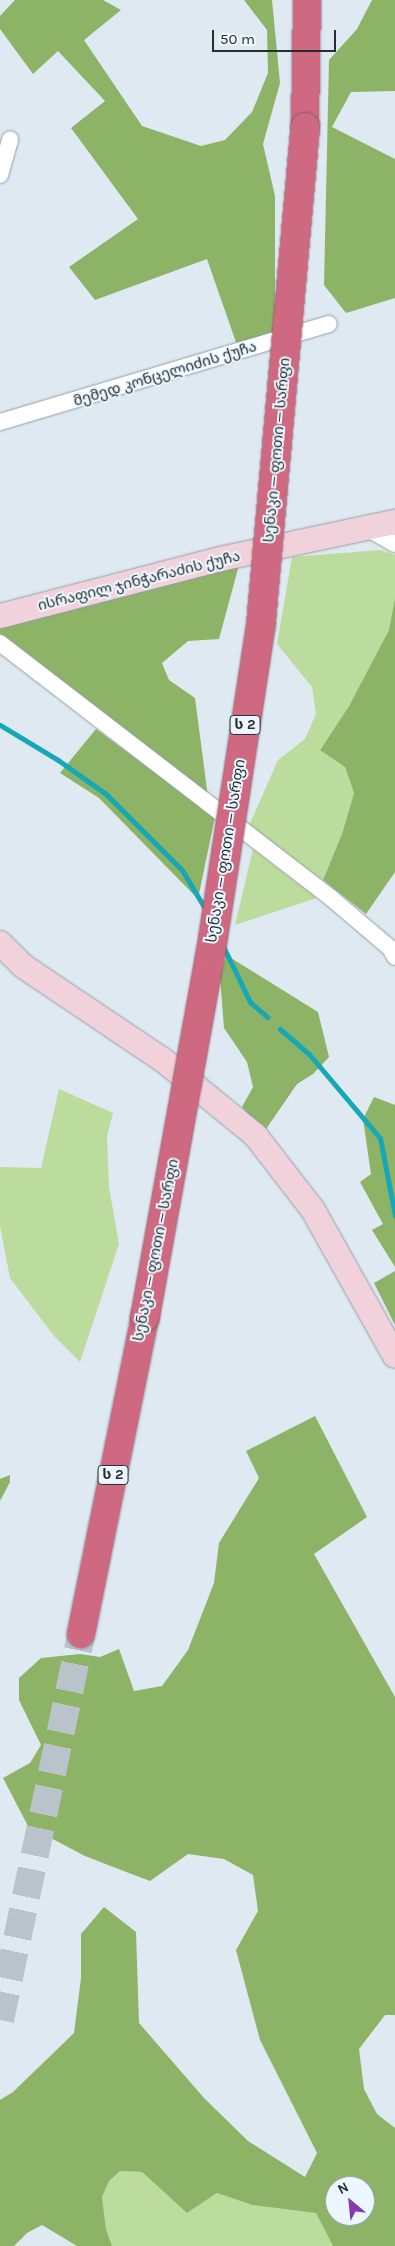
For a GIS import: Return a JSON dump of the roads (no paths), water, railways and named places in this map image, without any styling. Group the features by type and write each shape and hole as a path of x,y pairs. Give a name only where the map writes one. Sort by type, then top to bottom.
{"highway":[{"name":"სენაკი — ფოთი — სარფი","path":"81,1634 145,1317 212,951 261,622 305,127 307,0"}],"street":[{"path":"0,176 10,138"},
{"name":"მემედ კონცელიძის ქუჩა","path":"0,422 329,324"},
{"name":"ისრაფილ ჯინჭარაძის ქუჩა","path":"0,616 225,558 395,522"},
{"path":"367,528 395,544"},
{"path":"0,643 331,898 390,948 395,957"},
{"path":"0,943 22,966 164,1060 255,1135 313,1210 395,1356"}],"waterway":[{"path":"0,725 58,760 106,794 182,870 207,912"},
{"path":"222,944 250,1002 267,1017"},
{"path":"280,1029 309,1054 380,1138 395,1216"}],"tunnel":[{"path":"0,2020 81,1634"}]}
